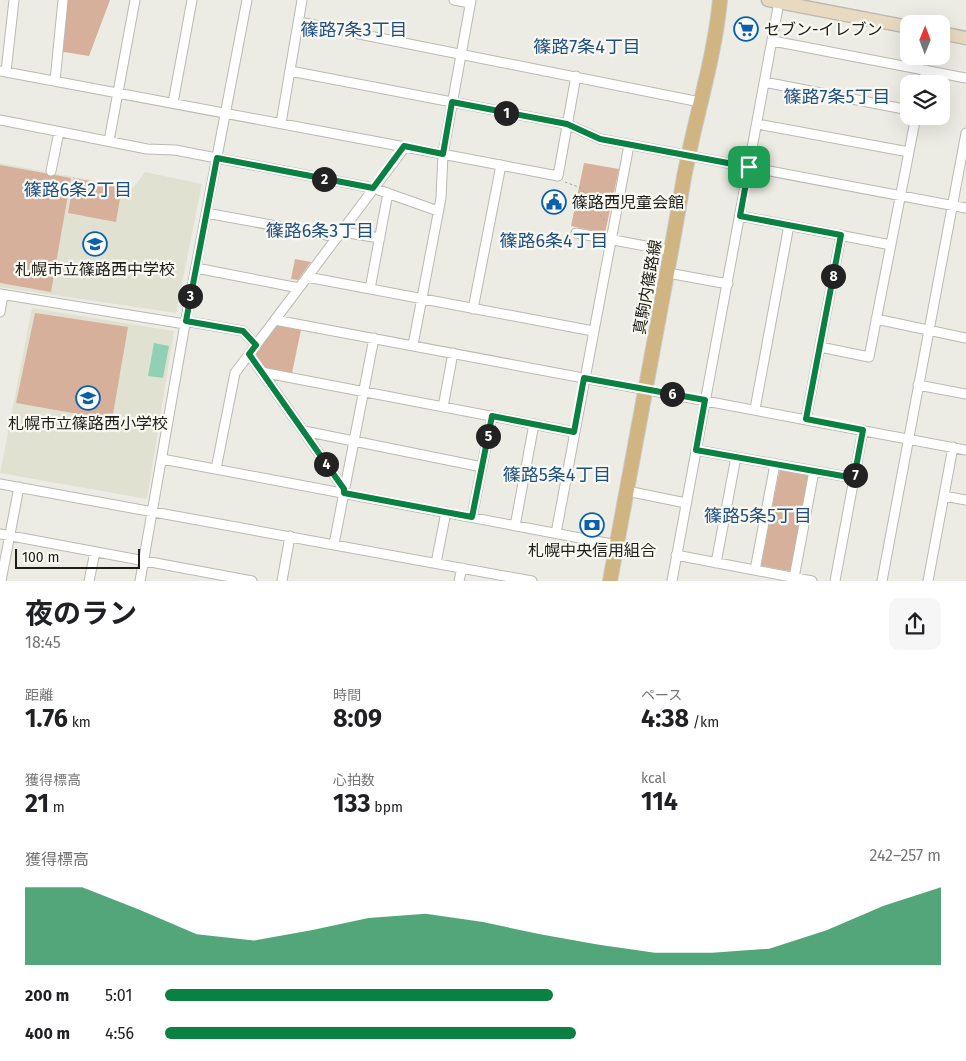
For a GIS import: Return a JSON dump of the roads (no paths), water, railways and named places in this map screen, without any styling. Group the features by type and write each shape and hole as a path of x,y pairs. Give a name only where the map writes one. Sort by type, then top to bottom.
{"main road":[{"name":"真駒内篠路線","path":"610,581 688,156 720,0"},
{"path":"774,1 825,5 900,25"},
{"path":"950,35 966,38"}],"street":[{"path":"14,0 3,72 558,176 576,76"},
{"path":"55,81 63,0"},
{"path":"109,141 135,0"},
{"path":"173,103 192,0"},
{"path":"140,581 185,322 247,0"},
{"path":"281,123 302,0"},
{"path":"413,345 438,211 443,154 471,2 454,0"},
{"path":"672,581 773,41 774,1"},
{"path":"298,22 700,102"},
{"path":"773,41 966,78"},
{"path":"925,75 926,70"},
{"path":"290,71 567,124 600,139 629,145 966,208"},
{"path":"764,82 900,108"},
{"path":"0,120 109,141 217,158 373,188 438,211"},
{"path":"757,124 909,152"},
{"path":"820,347 868,356 914,125"},
{"path":"51,170 59,132"},
{"path":"882,581 966,133"},
{"path":"556,533 629,145"},
{"path":"216,469 235,373 404,146"},
{"path":"473,309 501,165"},
{"path":"370,290 388,193"},
{"path":"206,213 339,234 380,238"},
{"path":"740,216 891,245"},
{"path":"755,409 790,226"},
{"path":"576,233 672,251"},
{"path":"806,419 841,235"},
{"path":"196,268 299,288"},
{"path":"668,273 728,284"},
{"path":"307,277 593,331"},
{"path":"0,312 2,295 243,331 256,345"},
{"path":"275,320 966,450"},
{"path":"876,320 966,338"},
{"path":"334,544 374,338"},
{"path":"443,407 453,353"},
{"path":"249,354 344,491"},
{"path":"261,372 574,432"},
{"path":"918,385 966,394"},
{"path":"472,517 492,416"},
{"path":"515,526 534,424"},
{"path":"835,581 863,430"},
{"path":"304,432 482,467"},
{"path":"928,581 953,447"},
{"path":"696,450 854,478"},
{"path":"716,563 736,457"},
{"path":"162,459 344,491 617,545"},
{"path":"755,570 775,464"},
{"path":"794,578 814,471"},
{"path":"0,484 153,510 532,581"},
{"path":"1,581 5,535 19,487"},
{"path":"627,491 686,503"},
{"path":"944,496 966,500"},
{"path":"436,563 446,512"},
{"path":"5,535 252,581"},
{"path":"282,581 290,536"},
{"path":"89,581 94,552"},
{"path":"676,555 812,581"},
{"path":"459,581 462,568"},
{"path":"193,581 195,570"}],"place":[{"name":"セブン-イレブン","path":"746,29"},
{"name":"篠路西児童会館","path":"554,202"},
{"name":"札幌市立篠路西中学校","path":"95,244"},
{"name":"札幌市立篠路西小学校","path":"88,398"},
{"name":"札幌中央信用組合","path":"592,525"}],"district":[{"name":"篠路7条3丁目","path":"354,30"},
{"name":"篠路7条4丁目","path":"587,47"},
{"name":"篠路7条5丁目","path":"837,97"},
{"name":"篠路6条2丁目","path":"78,190"},
{"name":"篠路6条3丁目","path":"320,231"},
{"name":"篠路6条4丁目","path":"554,241"},
{"name":"篠路5条4丁目","path":"557,475"},
{"name":"篠路5条5丁目","path":"758,516"}]}
